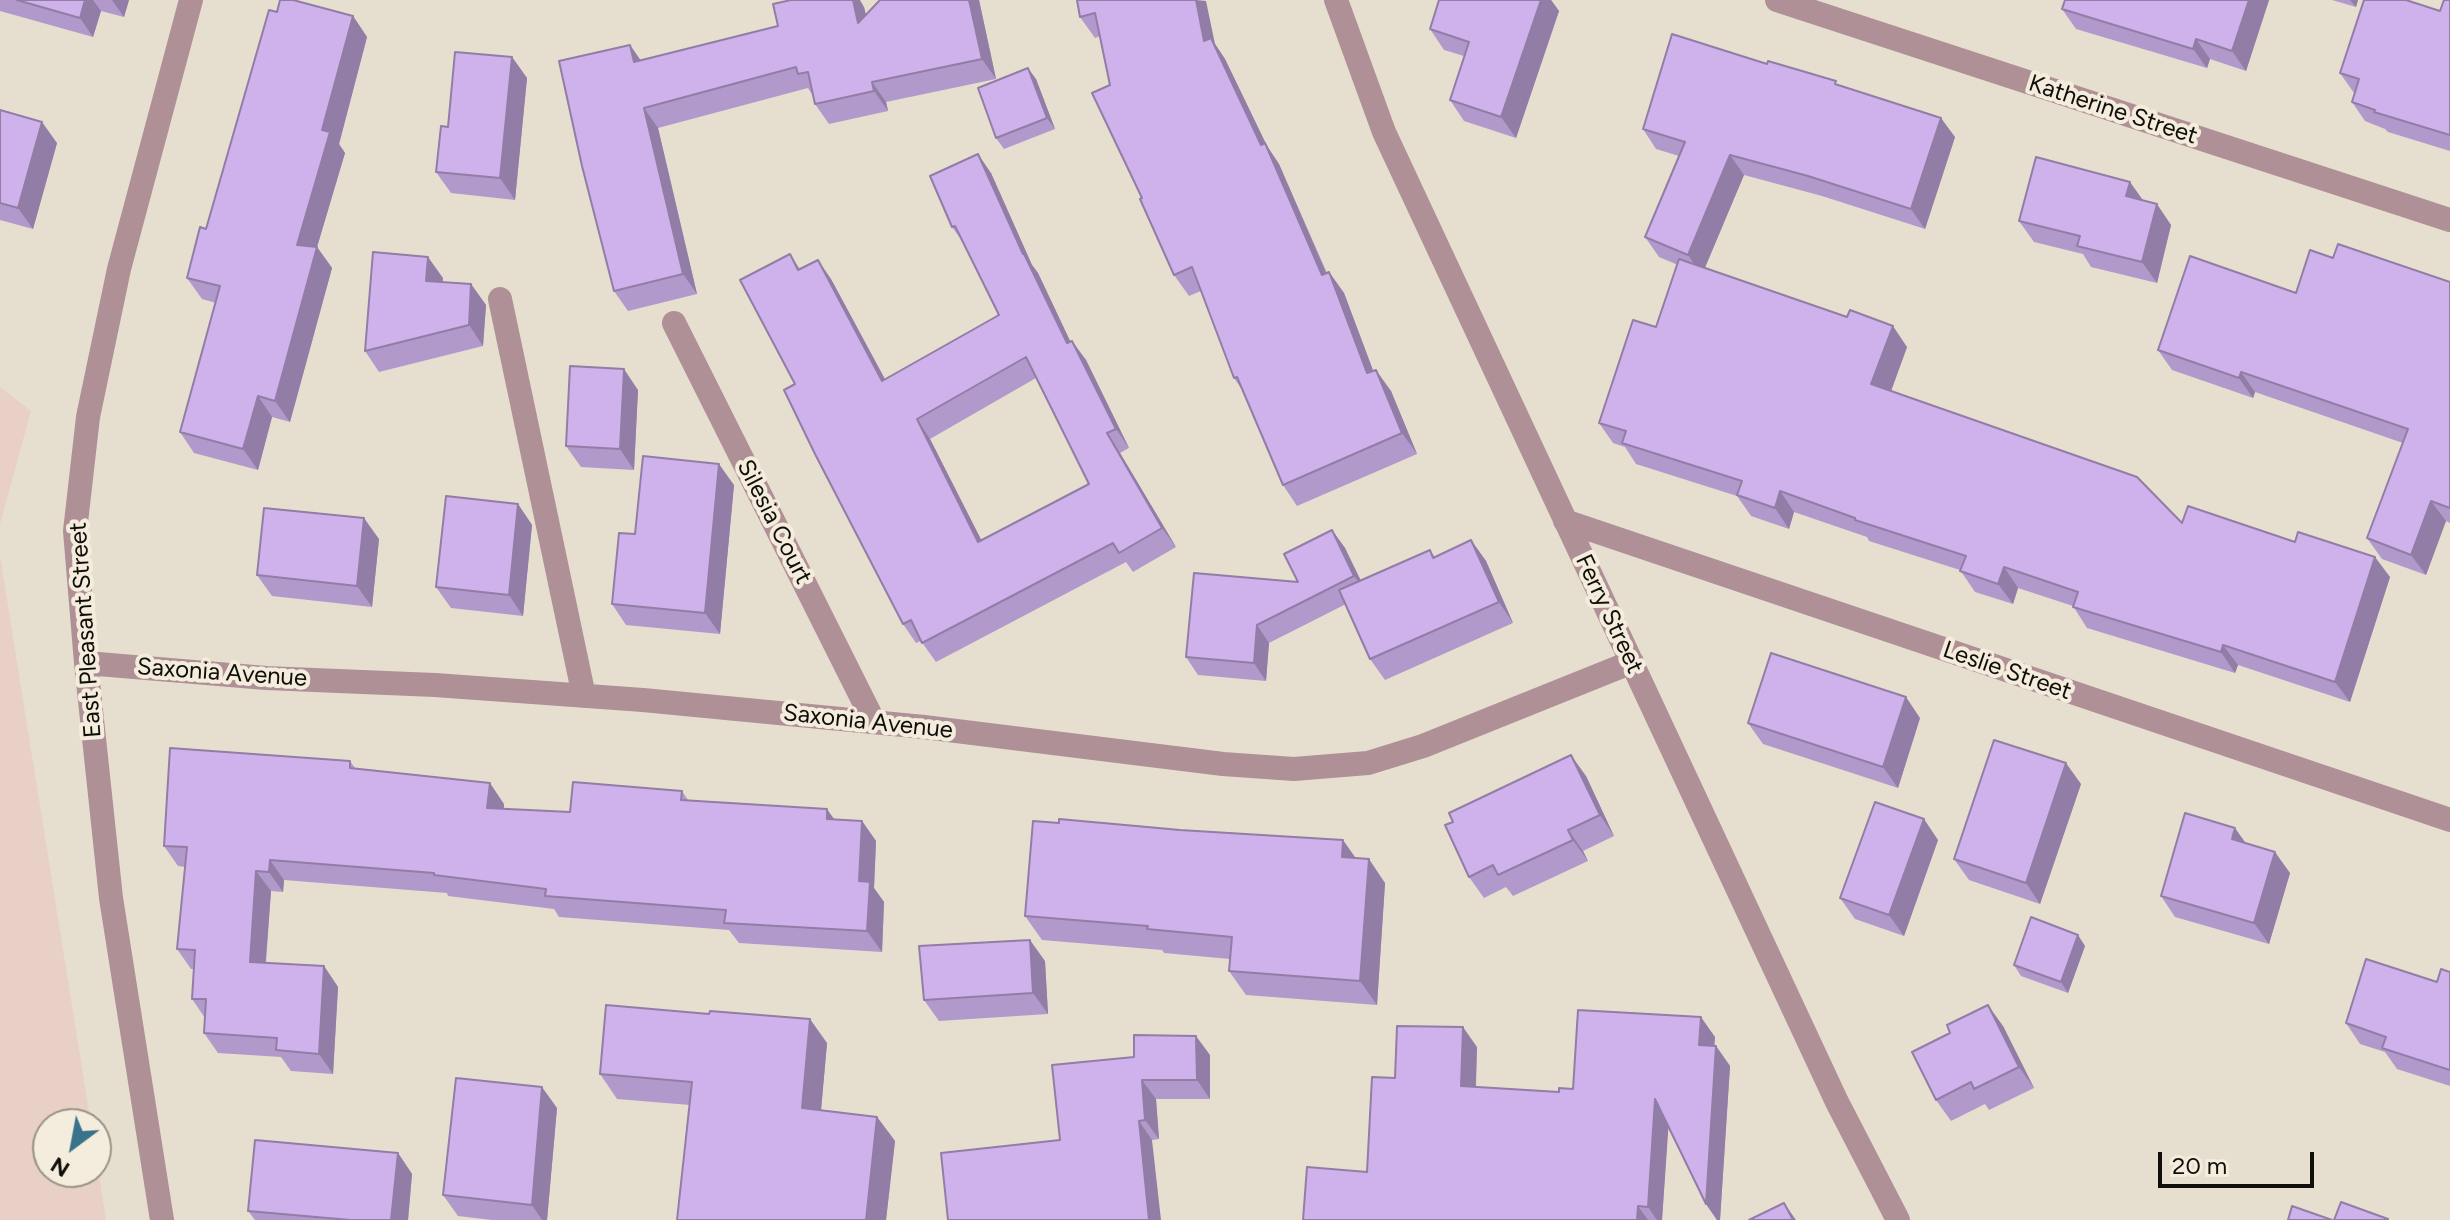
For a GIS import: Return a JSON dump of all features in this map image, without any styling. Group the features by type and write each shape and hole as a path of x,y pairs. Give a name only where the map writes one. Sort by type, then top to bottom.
{"street":[{"name":"East Pleasant Street","path":"162,1220 111,898 75,531 88,417 119,269 191,0"},
{"name":"Ferry Street","path":"1336,0 1384,132 1837,1102 1898,1220"},
{"name":"Katherine Street","path":"1777,0 2450,220"},
{"path":"500,299 584,696"},
{"name":"Silesia Court","path":"674,323 874,722"},
{"name":"Leslie Street","path":"1565,521 2450,820"},
{"name":"Saxonia Avenue","path":"86,663 266,678 435,685 584,696 874,722 1223,764 1294,769 1368,763 1423,746 1632,662"}],"shaded area":[{"path":"0,387 31,411 0,524"},
{"path":"0,556 88,1108 32,1108 32,1188 101,1188 106,1220 0,1220"}],"building":[{"path":"17,0 85,0 80,18"},
{"path":"280,0 293,0 353,16 322,130 330,132 297,245 317,247 275,401 258,396 243,449 180,432 220,286 187,278 200,227 206,229 269,10 277,12"},
{"path":"791,0 853,0 858,23 880,0 969,0 982,59 872,82 874,91 815,104 808,72 798,74 796,67 644,108 683,274 614,291 559,61 630,45 634,62 778,26 773,4"},
{"path":"1077,0 1196,0 1204,41 1211,38 1261,145 1265,143 1322,275 1329,272 1367,373 1376,370 1402,433 1283,485 1237,377 1234,378 1192,267 1174,275 1142,198 1092,93 1110,85 1095,13 1080,17"},
{"path":"1439,0 1541,0 1501,117 1450,100 1469,42 1430,29"},
{"path":"2065,0 2249,0 2232,51 2196,39 2193,49 2062,9"},
{"path":"2364,0 2406,0 2440,11 2444,0 2450,0 2450,135 2374,112 2352,102 2359,79 2340,73"},
{"path":"1672,34 1767,64 1768,61 1836,81 1835,84 1941,118 1911,209 1730,155 1688,255 1645,237 1685,142 1643,129"},
{"path":"455,52 512,57 500,178 436,172 441,126 448,127"},
{"path":"1028,68 1047,118 996,138 978,88"},
{"path":"0,110 42,122 18,208 0,203"},
{"path":"978,154 1067,343 1072,341 1116,429 1107,433 1162,528 1119,553 1113,543 922,643 911,620 903,624 815,454 784,390 795,384 740,280 790,254 798,270 818,260 882,381 999,315 955,226 952,227 930,176","holes":["1026,357 1089,484 978,542 917,419"]},
{"path":"2036,157 2130,182 2126,196 2157,204 2142,262 2077,246 2080,236 2019,221"},
{"path":"2338,244 2450,282 2450,508 2431,501 2411,555 2367,538 2408,429 2241,372 2239,378 2158,350 2190,256 2296,293 2310,250 2333,258"},
{"path":"373,252 428,257 426,281 471,284 469,325 365,351"},
{"path":"1679,259 1847,317 1850,310 1893,326 1871,384 2137,477 2182,523 2188,506 2295,542 2298,532 2375,557 2335,682 2223,645 2221,652 2073,607 2078,592 2004,567 1998,584 1960,571 1966,556 1855,520 1780,491 1775,508 1737,495 1742,481 1622,443 1626,431 1599,423 1633,320 1656,327"},
{"path":"570,366 624,369 620,449 566,446"},
{"path":"643,456 719,464 705,613 612,604 619,533 635,534"},
{"path":"446,496 518,504 509,595 436,587"},
{"path":"264,508 364,518 357,586 257,575"},
{"path":"1332,530 1354,576 1257,625 1254,663 1186,657 1194,573 1298,582 1284,554"},
{"path":"1471,540 1499,602 1370,659 1339,590 1430,550 1433,558"},
{"path":"1771,653 1906,697 1883,767 1748,723"},
{"path":"1994,740 2066,763 2026,883 1954,859"},
{"path":"170,748 350,761 350,768 490,783 487,808 570,812 573,782 682,791 681,800 827,809 827,819 862,821 859,881 870,882 867,931 724,923 726,910 545,896 546,889 434,873 270,860 269,872 256,871 250,962 324,966 319,1054 276,1050 277,1038 204,1033 206,999 192,999 195,950 177,949 187,847 164,846"},
{"path":"1571,755 1600,815 1568,830 1573,840 1498,875 1493,865 1469,877 1445,825 1453,822 1449,813"},
{"path":"1875,802 1924,819 1889,915 1840,898"},
{"path":"2185,813 2235,828 2232,839 2275,852 2254,923 2161,896"},
{"path":"1059,819 1343,840 1342,857 1369,859 1360,981 1229,971 1232,937 1147,929 1148,926 1025,916 1033,821 1059,823"},
{"path":"2031,917 2078,935 2061,982 2014,965"},
{"path":"1030,940 1033,993 924,1000 919,946"},
{"path":"2366,959 2437,982 2441,969 2450,972 2450,1070 2382,1048 2386,1037 2346,1023"},
{"path":"606,1005 810,1019 802,1108 877,1117 866,1220 677,1220 692,1082 600,1074"},
{"path":"1988,1005 2019,1067 1974,1089 1971,1082 1936,1100 1912,1052 1950,1033 1947,1025"},
{"path":"1578,1010 1701,1017 1699,1045 1716,1046 1706,1204 1655,1099 1648,1207 1638,1206 1637,1220 1303,1220 1307,1167 1367,1172 1372,1077 1395,1078 1397,1026 1463,1027 1461,1086 1559,1092 1559,1088 1573,1089"},
{"path":"1134,1035 1196,1036 1197,1080 1142,1080 1145,1120 1139,1121 1149,1220 948,1220 941,1153 1060,1140 1052,1065 1134,1057"},
{"path":"456,1078 542,1087 532,1205 443,1195"},
{"path":"255,1140 398,1153 391,1220 350,1220 248,1211"},
{"path":"2341,1202 2388,1219 2388,1220 2334,1220"},
{"path":"1784,1203 1793,1220 1749,1220"},
{"path":"2292,1206 2332,1220 2288,1220"}]}
